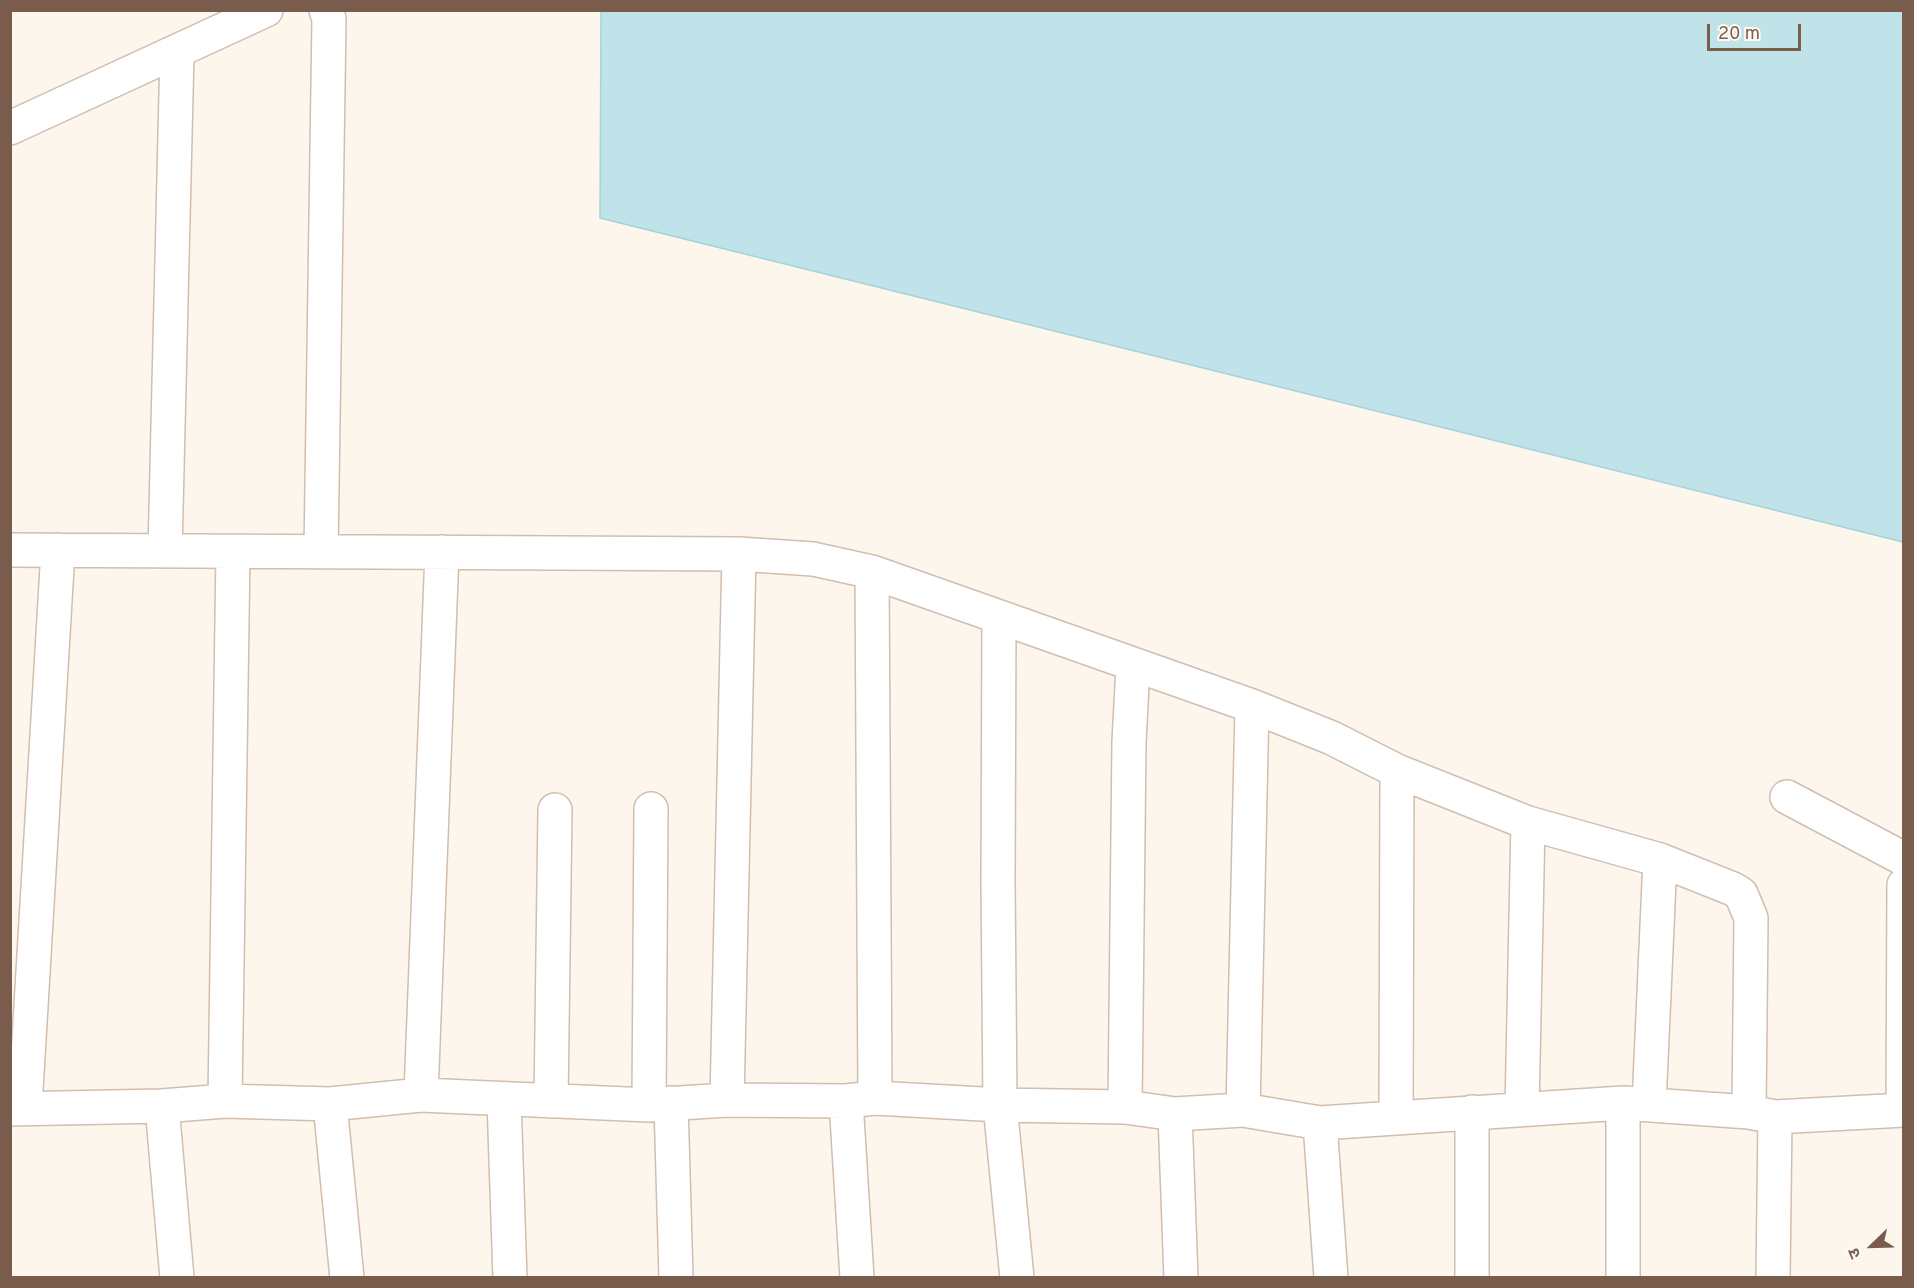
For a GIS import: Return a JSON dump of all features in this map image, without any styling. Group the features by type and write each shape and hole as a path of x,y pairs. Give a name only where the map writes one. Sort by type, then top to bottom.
{"street":[{"path":"10,129 266,10"},
{"path":"321,552 329,19 326,10"},
{"path":"165,551 177,52"},
{"path":"10,550 739,554 813,559 872,572 1252,706 1332,738 1397,771 1528,823 1660,860 1733,889 1741,894 1748,905 1751,918 1773,1278"},
{"path":"58,550 18,1108 162,1106 225,1101 330,1104 421,1095 504,1100 660,1104 727,1100 861,1100 1000,1106 1125,1107 1175,1114 1243,1110 1320,1123 1636,1103 1762,1114 1903,1110 1904,885"},
{"path":"225,1101 233,551"},
{"path":"421,1095 442,552"},
{"path":"727,1100 739,554"},
{"path":"857,1278 872,572"},
{"path":"999,617 1000,1106 1017,1278"},
{"path":"1125,1107 1129,742 1134,666"},
{"path":"1243,1110 1252,706"},
{"path":"1396,1117 1397,771"},
{"path":"1787,797 1904,860"},
{"path":"651,809 660,1104 676,1278"},
{"path":"551,1101 555,810"},
{"path":"1522,1109 1528,823"},
{"path":"1623,1278 1636,1103 1660,860"},
{"path":"504,1100 510,1278"},
{"path":"330,1104 347,1278"},
{"path":"162,1106 177,1278"},
{"path":"1472,1278 1473,1112"},
{"path":"1175,1114 1181,1278"},
{"path":"1320,1123 1331,1278"}],"water":[{"path":"601,11 1903,11 1903,542 600,218"}]}
